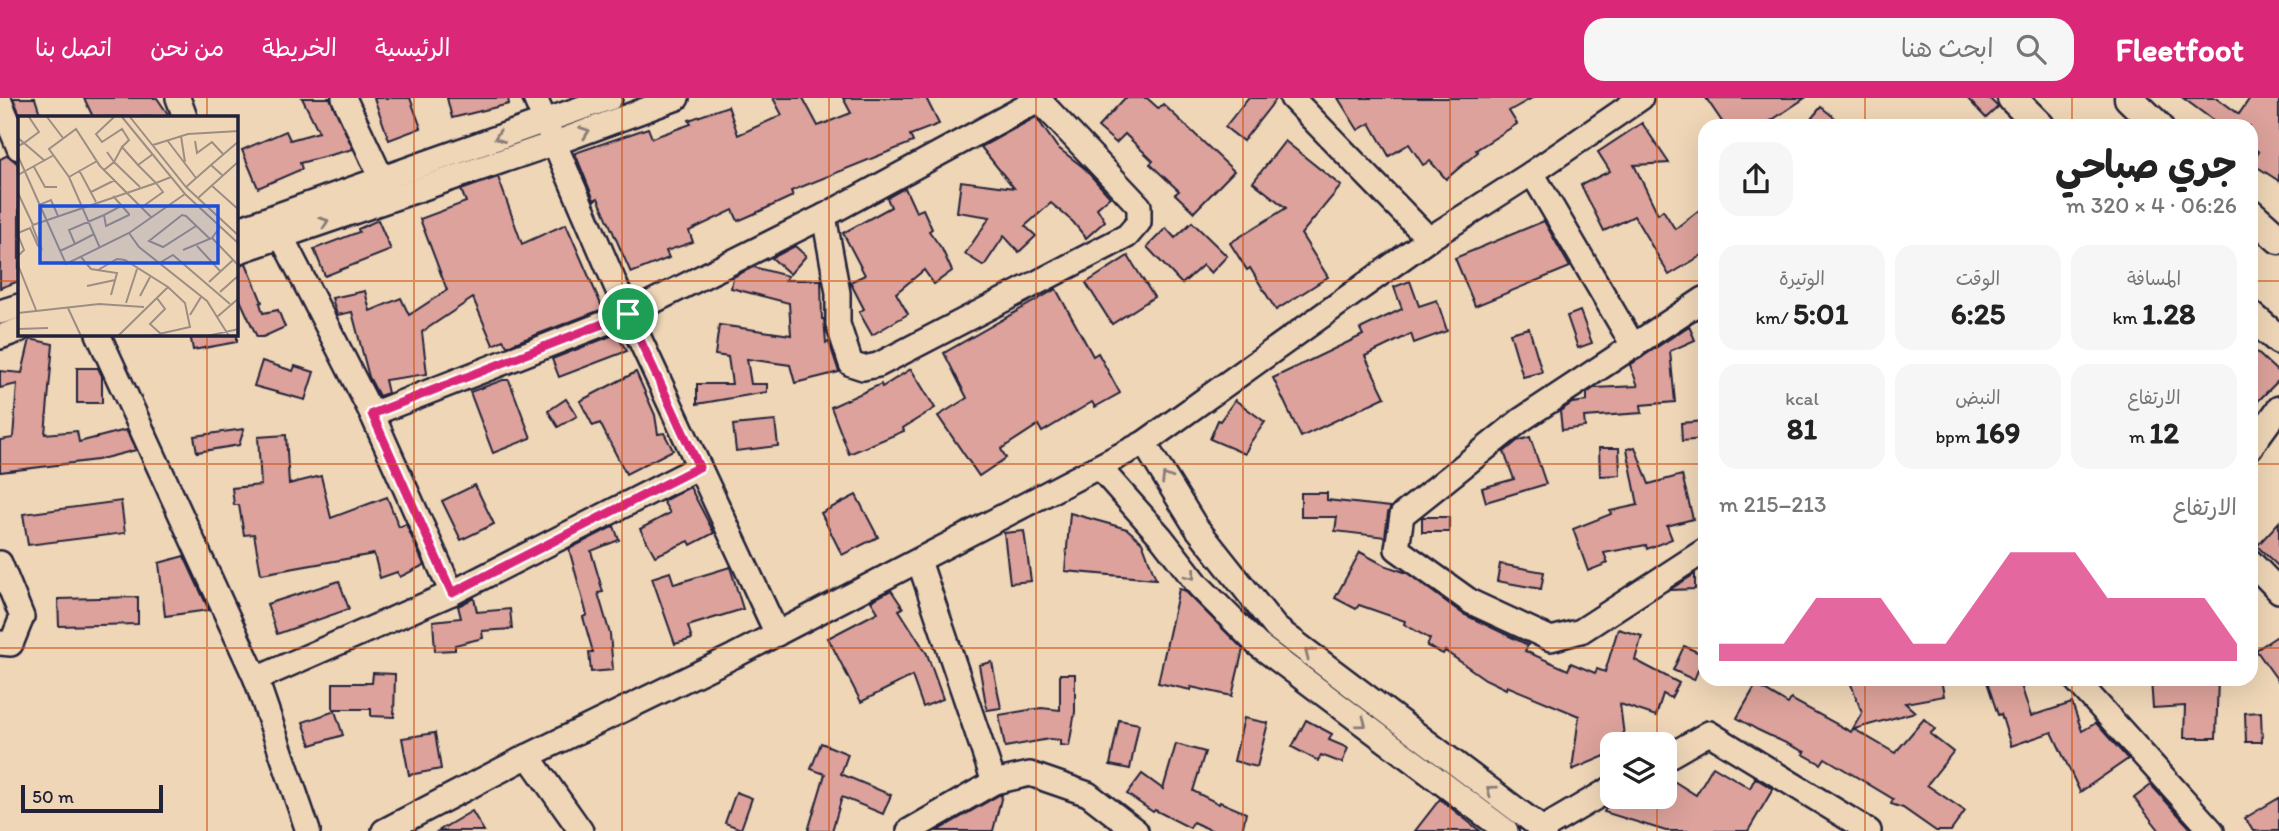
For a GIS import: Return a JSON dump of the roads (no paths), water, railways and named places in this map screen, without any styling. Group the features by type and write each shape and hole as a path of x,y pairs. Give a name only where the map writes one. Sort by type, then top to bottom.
{"main road":[{"path":"2012,98 2033,119"},
{"path":"2129,98 2151,119"},
{"path":"2258,220 2279,239"},
{"path":"2258,322 2279,340"}],"street":[{"path":"178,98 186,116"},
{"path":"344,98 382,179"},
{"path":"535,98 628,314 777,634"},
{"path":"238,251 277,227 382,179 610,98"},
{"path":"238,230 277,227 555,143 677,98"},
{"path":"384,831 527,756 777,634 1144,443 1429,239 1641,98"},
{"path":"372,414 628,314 824,216 1037,99 1139,206 1139,222 1127,236 878,365 863,368 851,364 838,324 838,293 824,216"},
{"path":"0,102 18,146"},
{"path":"1306,102 1429,239"},
{"path":"1532,173 1634,347"},
{"path":"277,227 372,414 452,593"},
{"path":"1698,303 1521,420 1402,515 1397,549 1471,602 1551,639 1581,631 1698,555"},
{"path":"0,312 18,306"},
{"path":"0,337 18,330"},
{"path":"100,336 256,679 308,831"},
{"path":"2258,436 2279,408"},
{"path":"1144,443 1196,527 1276,628 1542,830 1600,795"},
{"path":"256,679 452,593 699,467"},
{"path":"1099,467 1161,537 1199,586 1257,644 1506,831"},
{"path":"919,561 994,782"},
{"path":"0,563 22,617 11,643 0,643"},
{"path":"2258,569 2279,591"},
{"path":"2081,686 2212,831"},
{"path":"1677,751 1709,733 1869,831"},
{"path":"527,756 581,831"},
{"path":"909,831 994,782 1030,774 1088,794 1136,831"}]}
